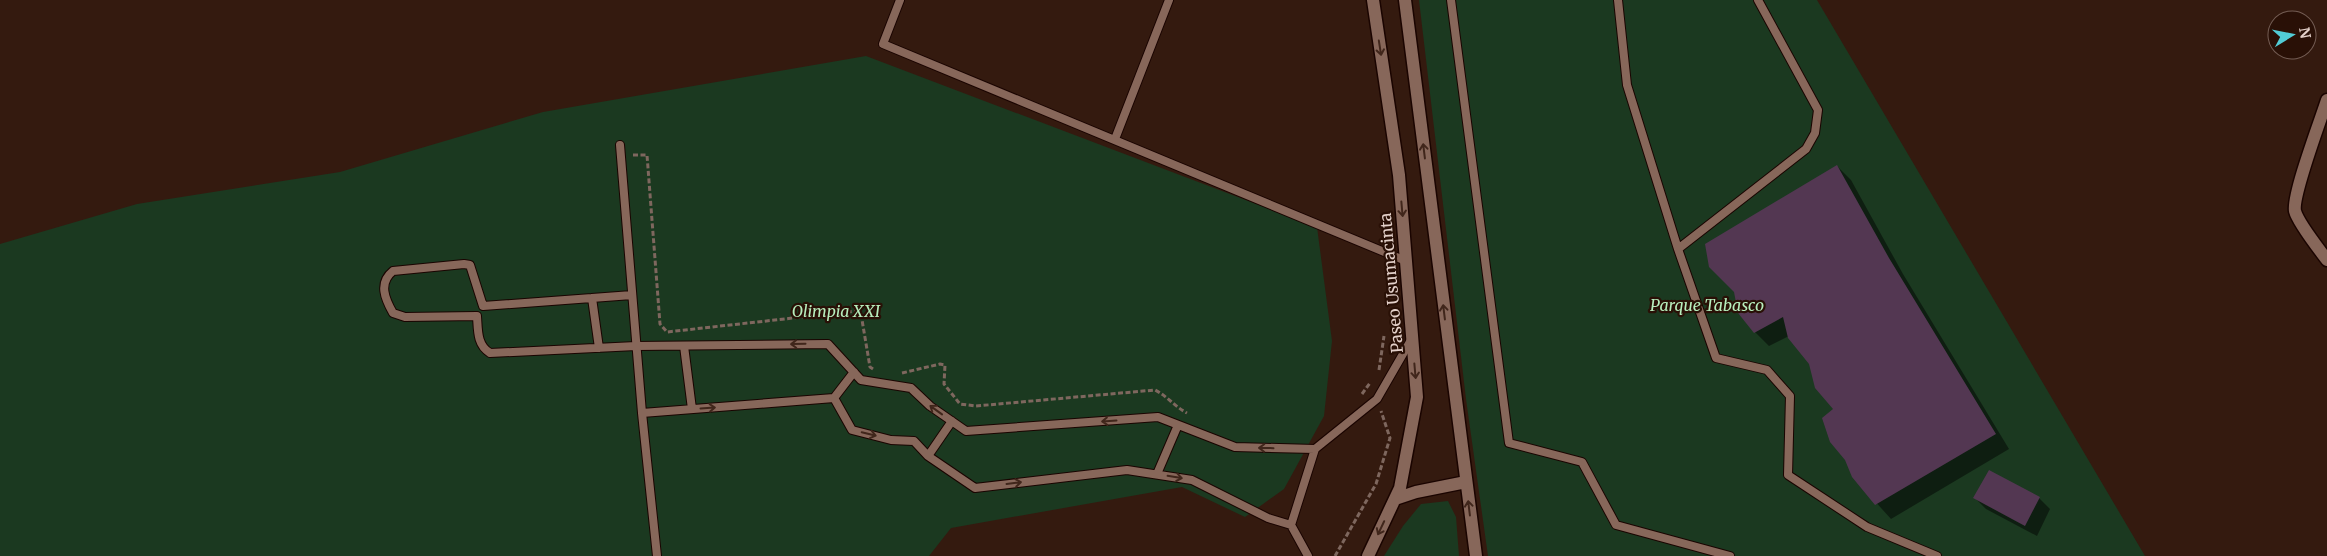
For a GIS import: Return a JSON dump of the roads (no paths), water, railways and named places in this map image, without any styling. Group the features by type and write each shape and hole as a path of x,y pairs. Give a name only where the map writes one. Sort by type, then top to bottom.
{"main road":[{"name":"Paseo Usumacinta","path":"1368,556 1400,488 1417,397 1399,175 1373,0"},
{"path":"1406,0 1476,556"},
{"path":"2327,100 2300,181 2295,211 2312,240 2327,260"},
{"path":"1395,499 1416,492 1466,482"}],"lane":[{"path":"900,0 883,44 1406,261"},
{"path":"1115,139 1169,0"},
{"path":"1451,0 1510,443 1582,462 1616,525 1730,556"},
{"path":"1618,0 1627,85 1678,249 1716,358 1767,370 1790,396 1788,475 1867,527 1937,556"},
{"path":"1678,249 1806,149 1815,133 1818,110 1758,0"},
{"path":"620,145 642,413 657,556"},
{"path":"477,316 405,317 394,312 383,293 387,276 393,271 470,265 483,306 477,316 480,342 484,349 490,353 636,346 828,344 861,380 911,388 966,431 1158,418 1235,447 1315,449"},
{"path":"483,306 632,295"},
{"path":"592,298 599,348"},
{"path":"1291,525 1315,449 1377,399 1412,338"},
{"path":"684,346 692,409"},
{"path":"642,413 834,398 854,372"},
{"path":"834,398 852,430 891,440 914,441 928,456 975,488 1127,470 1192,480 1268,518 1291,525 1308,556"},
{"path":"928,456 952,421"},
{"path":"1157,474 1178,425"}],"park label":[{"name":"Parque Tabasco","path":"1707,305"},
{"name":"Olimpia XXI","path":"836,311"}]}
